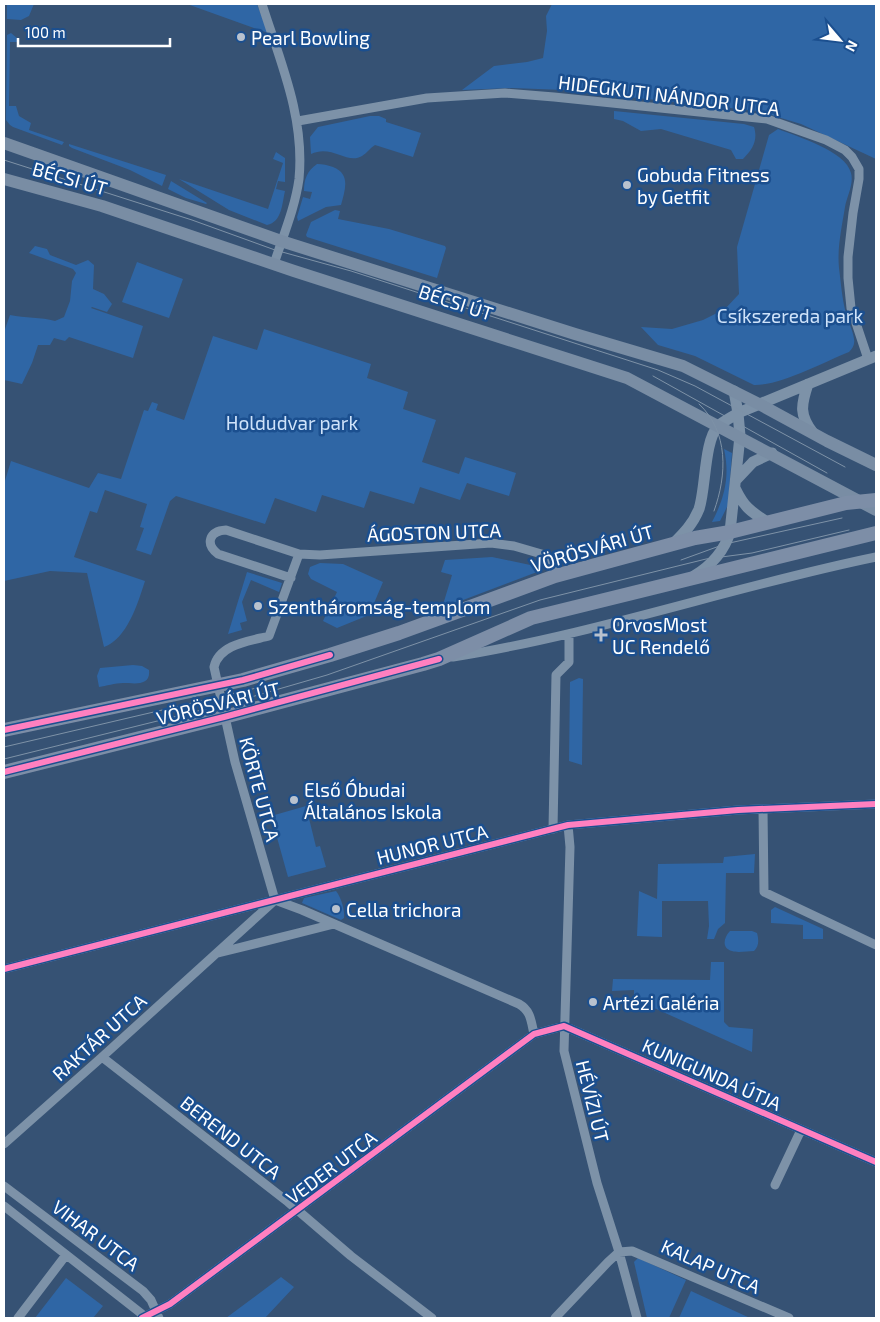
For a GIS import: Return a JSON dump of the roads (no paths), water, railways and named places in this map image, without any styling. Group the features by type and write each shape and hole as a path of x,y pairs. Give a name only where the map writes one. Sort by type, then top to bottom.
{"main road":[{"name":"BÉCSI ÚT","path":"4,143 282,241 575,334 683,366 876,465"},
{"name":"BÉCSI ÚT","path":"4,179 102,206 274,264 627,378 740,436 876,510"},
{"name":"VÖRÖSVÁRI ÚT","path":"4,730 217,686 321,658 399,633 555,576 673,544 858,501 876,500"},
{"name":"VÖRÖSVÁRI ÚT","path":"4,772 224,717 438,660 531,618 876,532"}],"street":[{"path":"262,4 294,103 298,121 300,155 299,180 291,215 274,264"},
{"name":"HIDEGKUTI NÁNDOR UTCA","path":"298,121 428,98 505,94 554,97 766,119 826,140 845,150 859,169 859,179 852,213 848,278 851,308 872,358"},
{"path":"673,544 691,525 698,511 704,489 710,442 719,425 738,414 872,358"},
{"path":"808,384 802,409 803,419 814,434"},
{"path":"734,391 740,436"},
{"path":"730,532 740,436 744,427 761,405"},
{"path":"736,484 753,462 772,453"},
{"path":"736,484 742,503 750,511 767,522"},
{"name":"ÁGOSTON UTCA","path":"291,578 218,554 212,549 210,542 212,535 218,530 226,530 299,554 320,555 491,543 514,546 545,555 553,568 555,576"},
{"name":"VÖRÖSVÁRI ÚT","path":"691,578 717,558 726,544 730,532"},
{"path":"217,686 214,667 218,656 230,648 269,636 299,554"},
{"name":"VÖRÖSVÁRI ÚT","path":"438,660 492,651 569,634 751,586 876,557"},
{"path":"553,829 556,675 568,662 569,634"},
{"name":"KÖRTE UTCA","path":"217,686 275,900"},
{"name":"HUNOR UTCA","path":"4,968 568,825 729,811 876,804"},
{"path":"763,809 764,892 876,945"},
{"name":"HÉVÍZI ÚT","path":"568,825 570,847 564,1051 597,1183 637,1318"},
{"path":"275,900 526,1008 530,1015 534,1034 564,1026"},
{"name":"RAKTÁR UTCA","path":"4,1144 275,900"},
{"name":"RAKTÁR UTCA","path":"216,954 334,924"},
{"name":"KUNIGUNDA ÚTJA","path":"564,1026 876,1162"},
{"name":"VEDER UTCA","path":"144,1317 157,1315 534,1034"},
{"name":"BEREND UTCA","path":"102,1057 298,1210 351,1256 432,1318"},
{"path":"775,1185 800,1130"},
{"name":"VIHAR UTCA","path":"4,1186 143,1291 151,1300 157,1315"},
{"name":"VIHAR UTCA","path":"4,1206 144,1317"},
{"name":"KALAP UTCA","path":"619,1252 632,1251 641,1253 789,1318"},
{"path":"555,1318 619,1252"},
{"path":"18,1318 66,1255"}],"tram line":[{"path":"4,160 192,220 275,250 351,271 658,370 695,386 845,467"},
{"path":"653,376 827,473"},
{"path":"699,404 709,415 716,427 723,454 721,483 714,511"},
{"path":"681,560 725,544 842,518"},
{"path":"4,759 234,702 327,675 540,600 706,559 752,553 849,530"},
{"path":"4,747 265,686"}],"place":[{"name":"Pearl Bowling","path":"241,37"},
{"name":"Gobuda Fitness by Getfit","path":"627,185"},
{"name":"Szentháromság-templom","path":"258,606"},
{"name":"OrvosMost UC Rendelő","path":"601,635"},
{"name":"Első Óbudai Általános Iskola","path":"294,800"},
{"name":"Cella trichora","path":"336,909"},
{"name":"Artézi Galéria","path":"593,1002"}],"park label":[{"name":"Csíkszereda park","path":"790,315"},
{"name":"Holdudvar park","path":"292,422"}]}
